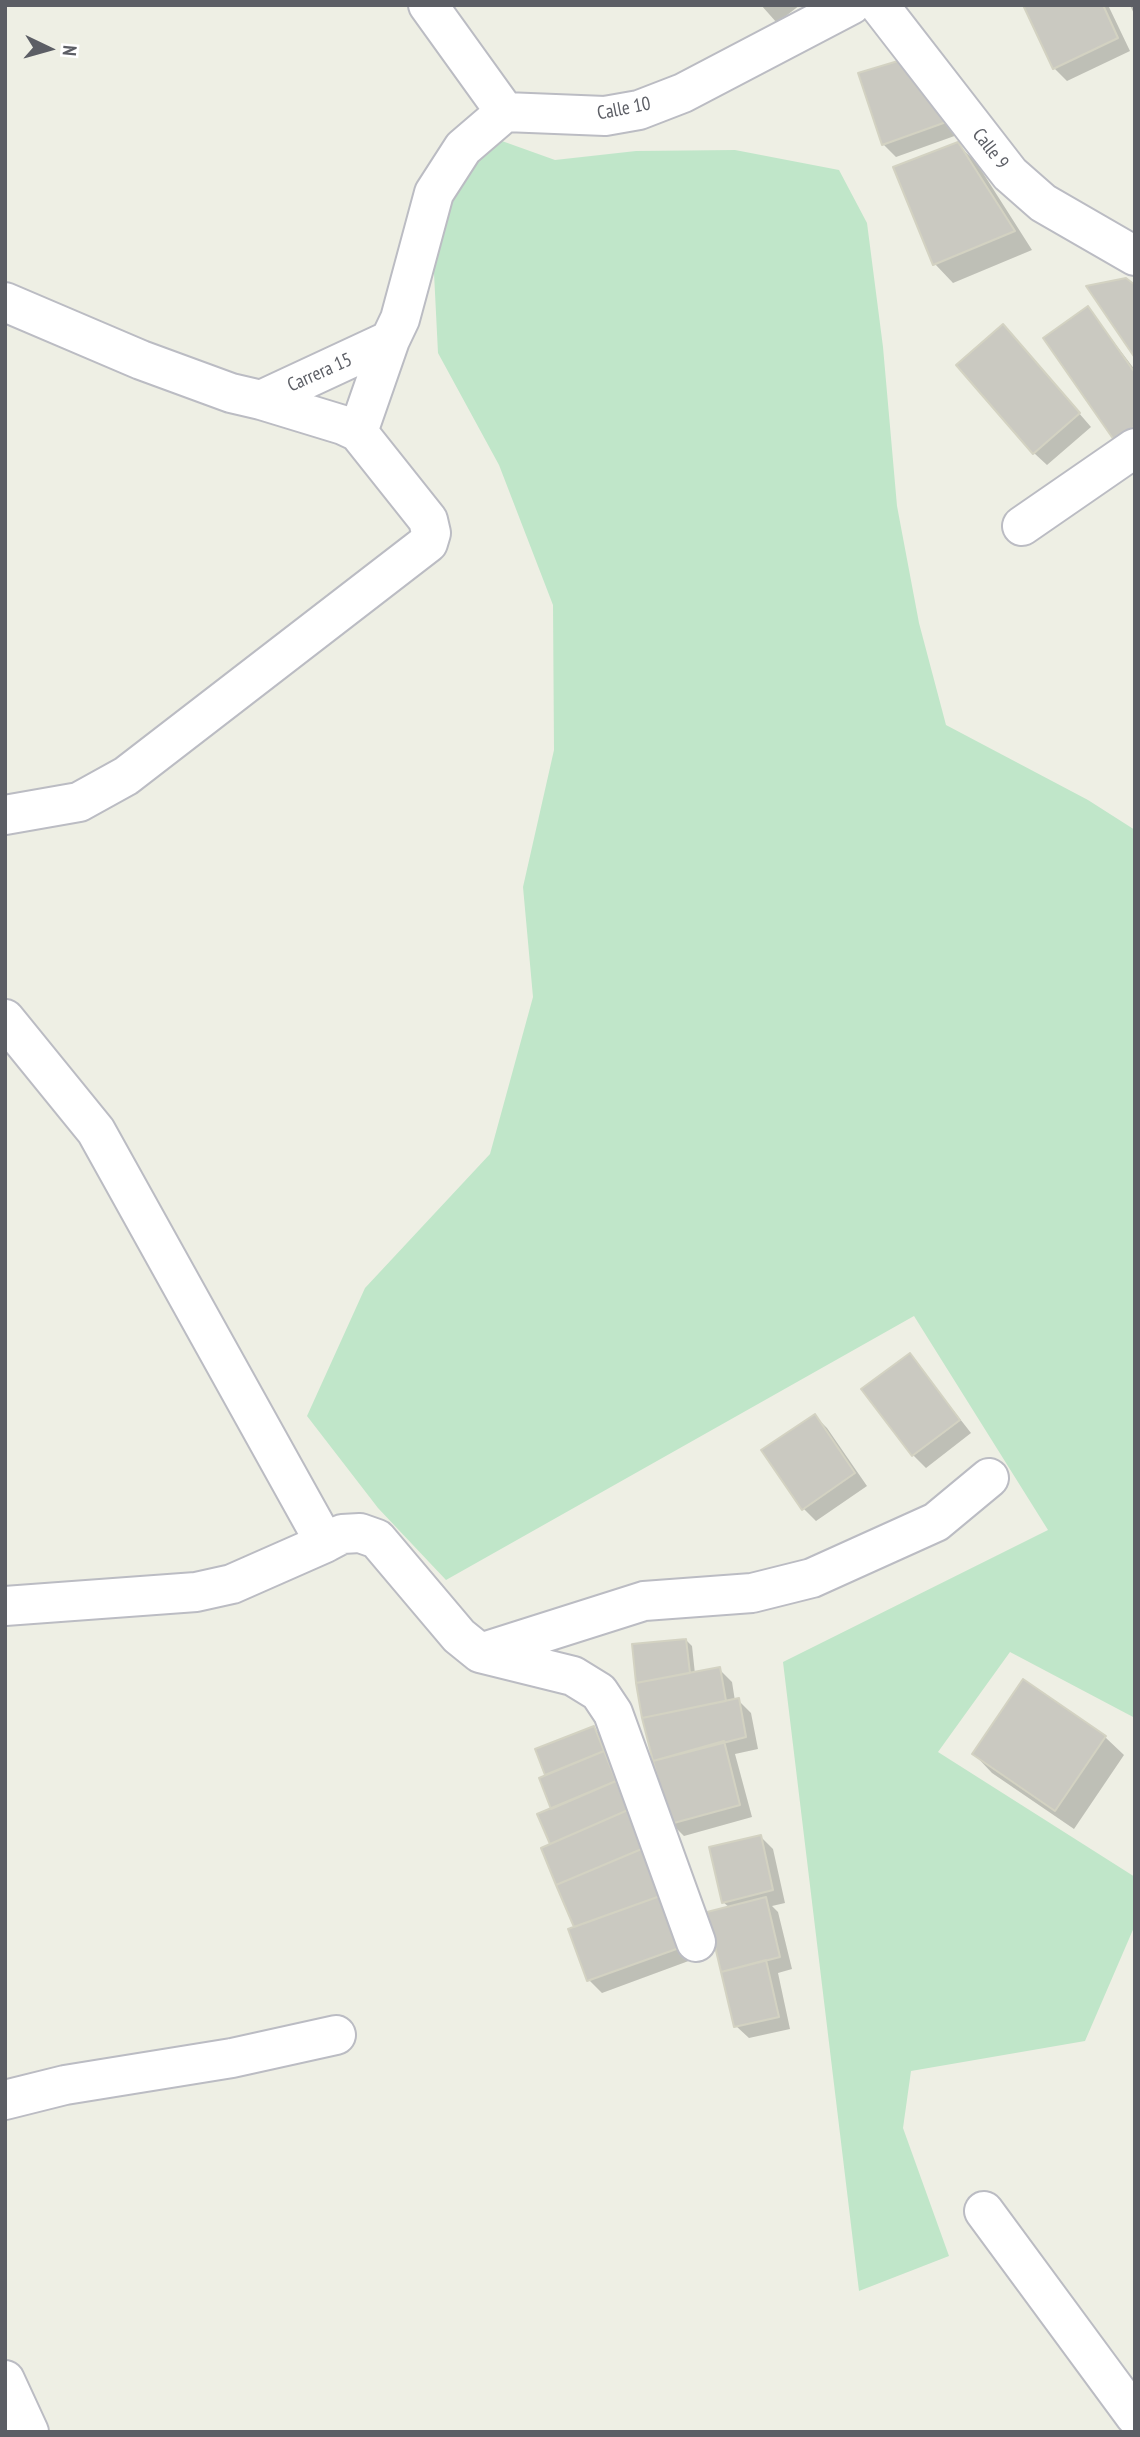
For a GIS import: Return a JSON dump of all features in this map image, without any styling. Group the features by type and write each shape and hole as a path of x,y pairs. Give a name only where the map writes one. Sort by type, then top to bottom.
{"street":[{"path":"358,432 400,319 434,193 463,148 505,112 428,5"},
{"name":"Calle 10","path":"505,112 605,116 639,110 683,93 851,5"},
{"name":"Calle 9","path":"879,5 1010,174 1043,203 1135,256"},
{"path":"5,302 141,360 231,393 261,400 358,432 428,520 431,533 428,544 125,776 79,802 5,815"},
{"name":"Carrera 15","path":"261,400 390,340"},
{"path":"1022,526 1135,448"},
{"path":"8,1029 96,1131 325,1543"},
{"path":"480,1653 644,1601 752,1593 812,1578 936,1522 989,1478"},
{"path":"5,1606 196,1591 232,1584 342,1534 360,1533 377,1539 459,1636 480,1653 573,1676 598,1692 613,1713 696,1941"},
{"path":"5,2100 65,2085 232,2057 337,2035"},
{"path":"984,2211 1135,2416"},
{"path":"5,2380 29,2432"}],"green space":[{"path":"488,136 555,160 636,151 735,150 839,170 867,223 883,347 897,506 919,623 946,725 1088,800 1135,830 1135,1718 1010,1652 938,1752 1135,1877 1135,1925 1085,2041 911,2071 903,2128 949,2256 859,2291 783,1662 1048,1530 914,1316 446,1580 378,1508 307,1416 365,1288 490,1154 533,997 523,887 554,750 553,605 499,465 438,353 433,253 451,185"}],"building":[{"path":"1023,5 1103,5 1118,38 1053,69"},
{"path":"898,61 949,121 882,145 858,73"},
{"path":"958,142 1015,231 933,265 893,167"},
{"path":"1126,278 1135,285 1135,358 1086,286"},
{"path":"1088,306 1135,373 1135,426 1114,440 1043,338"},
{"path":"1003,324 1080,413 1033,454 956,365"},
{"path":"910,1353 960,1420 912,1456 861,1389"},
{"path":"815,1414 855,1473 802,1510 761,1450"},
{"path":"686,1639 690,1673 636,1683 632,1644"},
{"path":"720,1667 726,1701 642,1718 636,1683"},
{"path":"1023,1679 1106,1736 1055,1811 972,1754"},
{"path":"739,1698 746,1737 653,1761 642,1718"},
{"path":"594,1726 604,1751 545,1775 535,1749"},
{"path":"724,1741 740,1805 670,1824 653,1761"},
{"path":"604,1751 616,1781 551,1809 539,1778"},
{"path":"616,1781 628,1810 550,1844 537,1814"},
{"path":"628,1810 644,1848 556,1885 541,1848"},
{"path":"761,1835 773,1890 722,1903 709,1847"},
{"path":"644,1848 663,1895 574,1927 556,1885"},
{"path":"663,1895 682,1947 587,1981 568,1929"},
{"path":"766,1897 780,1957 721,1972 707,1912"},
{"path":"766,1960 779,2017 734,2027 721,1972"}]}
